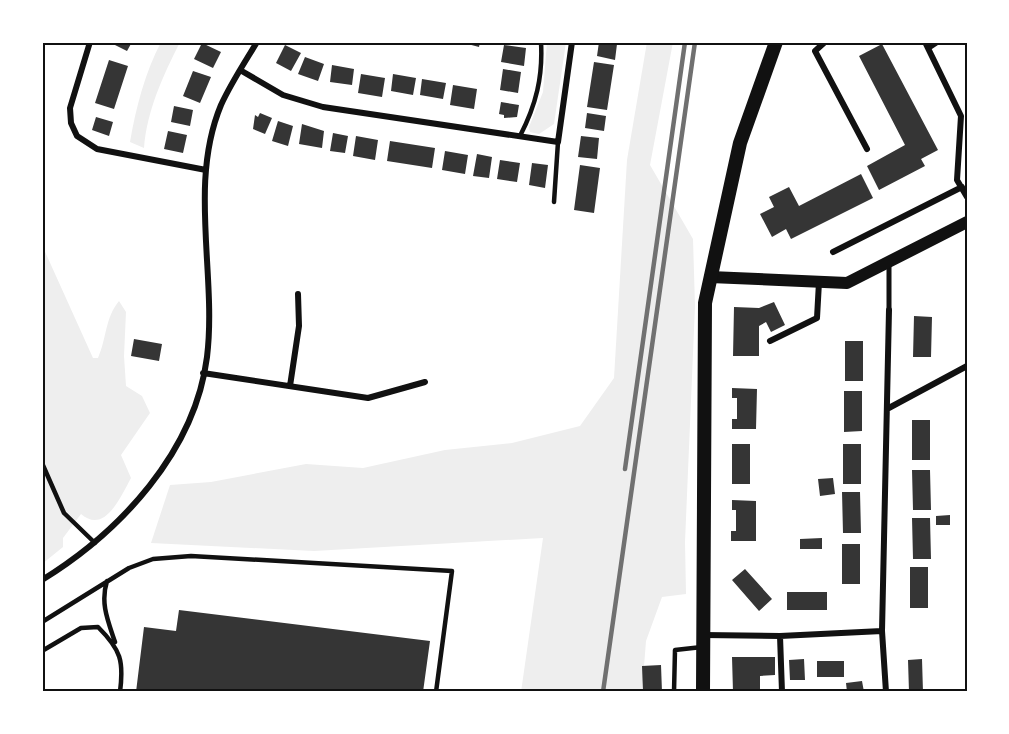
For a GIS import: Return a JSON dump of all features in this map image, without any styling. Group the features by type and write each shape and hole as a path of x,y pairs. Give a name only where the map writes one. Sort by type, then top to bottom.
{"main road":[{"path":"703,692 705,303 740,143 776,42"},
{"path":"710,277 847,283 967,222"}],"street":[{"path":"90,42 70,108 71,123 77,136 97,149 206,170"},
{"path":"42,580 95,543 130,509 171,454 196,402 209,332 206,170 221,106 257,42"},
{"path":"240,70 283,95 323,107 558,142 572,42"},
{"path":"825,42 815,51 867,149"},
{"path":"937,42 926,45 961,116 957,180 967,197"},
{"path":"833,252 962,187"},
{"path":"886,692 882,631 889,262"},
{"path":"770,341 817,318 819,282"},
{"path":"290,386 299,326 298,294"},
{"path":"887,409 967,366"},
{"path":"203,373 368,398 425,382"},
{"path":"703,641 882,631"},
{"path":"780,636 782,692"}],"lane":[{"path":"520,136 534,110 541,81 541,42"},
{"path":"554,202 558,142"},
{"path":"42,463 64,513 95,543"},
{"path":"42,622 129,568 153,559 191,555 452,571 436,692"},
{"path":"107,581 103,594 105,612 123,672 120,692"},
{"path":"42,651 81,628 98,627 116,645"},
{"path":"675,692 675,650 703,641"}],"shaded area":[{"path":"161,42 180,42 152,107 144,148 130,142 142,90"},
{"path":"547,42 566,42 554,124 539,134 530,132 529,127 543,92"},
{"path":"647,42 673,42 650,165 693,239 695,306 685,542 686,594 662,597 646,641 642,692 521,692 543,538 314,551 151,543 170,485 211,482 306,464 363,468 445,450 512,443 580,426 614,378 627,160"},
{"path":"42,245 93,358 98,358 111,314 119,301 126,312 124,356 126,386 142,396 150,413 121,455 131,478 117,503 105,517 98,520 81,514 63,538 63,547 42,564"}],"building":[{"path":"109,42 132,42 127,51"},
{"path":"460,42 480,42 479,47"},
{"path":"599,42 617,44 615,60 597,56"},
{"path":"202,43 221,52 213,68 194,59"},
{"path":"882,44 938,150 921,159 925,166 879,190 867,166 905,145 859,56"},
{"path":"285,45 301,53 291,71 276,63"},
{"path":"504,45 526,48 524,66 501,62"},
{"path":"305,57 324,64 318,81 298,74"},
{"path":"109,60 128,66 114,109 95,103"},
{"path":"594,62 614,65 607,110 587,107"},
{"path":"332,65 354,69 352,85 330,82"},
{"path":"503,69 521,72 518,93 500,90"},
{"path":"193,71 211,77 200,103 183,96"},
{"path":"361,74 385,78 382,97 358,93"},
{"path":"393,74 416,78 413,95 391,91"},
{"path":"422,79 446,83 443,99 420,95"},
{"path":"453,85 477,89 474,109 450,105"},
{"path":"501,102 519,105 517,117 504,118 504,115 499,114"},
{"path":"174,106 193,110 190,126 171,122"},
{"path":"260,113 272,118 265,134 253,129 255,115 258,117"},
{"path":"587,113 606,116 604,131 585,128"},
{"path":"96,117 113,122 109,136 92,130"},
{"path":"278,121 293,126 288,146 272,141"},
{"path":"302,124 324,131 322,148 299,144"},
{"path":"168,131 187,135 183,153 164,149"},
{"path":"333,133 348,136 345,153 330,151"},
{"path":"356,136 378,140 375,160 353,156"},
{"path":"581,136 599,138 597,159 578,157"},
{"path":"390,141 435,148 432,168 387,161"},
{"path":"445,151 468,155 465,174 442,170"},
{"path":"477,154 492,157 489,178 473,176"},
{"path":"500,160 520,163 517,182 497,179"},
{"path":"532,163 548,165 545,188 529,185"},
{"path":"580,165 600,168 594,213 574,210"},
{"path":"861,174 873,198 791,239 786,229 772,237 760,214 774,207 769,197 789,187 799,206"},
{"path":"774,302 785,325 771,332 766,322 759,326 759,356 733,356 734,307 759,308"},
{"path":"914,316 932,317 931,357 913,357"},
{"path":"134,339 162,344 159,361 131,356"},
{"path":"845,341 863,341 863,381 845,381"},
{"path":"732,388 757,389 756,429 732,429 732,419 737,419 737,398 732,398"},
{"path":"844,391 862,391 862,431 844,432"},
{"path":"912,420 930,420 930,460 912,460"},
{"path":"732,444 750,444 750,484 732,484"},
{"path":"843,444 861,444 861,484 843,484"},
{"path":"912,470 930,470 931,510 913,510"},
{"path":"833,478 835,494 820,496 818,479"},
{"path":"842,492 860,492 861,533 843,533"},
{"path":"732,500 756,501 756,541 731,541 731,531 736,531 736,510 732,510"},
{"path":"950,515 950,525 936,525 936,516"},
{"path":"912,518 930,518 931,559 913,559"},
{"path":"822,538 822,549 800,549 800,539"},
{"path":"842,544 860,544 860,584 842,584"},
{"path":"910,567 928,567 928,608 910,608"},
{"path":"745,569 772,599 759,611 732,580"},
{"path":"787,592 827,592 827,610 787,610"},
{"path":"179,610 430,641 423,692 136,692 144,627 176,631"},
{"path":"732,657 775,657 775,675 760,676 760,692 733,692"},
{"path":"804,659 805,680 790,680 789,660"},
{"path":"922,659 923,692 909,692 908,660"},
{"path":"817,661 844,661 844,677 817,677"},
{"path":"661,665 662,692 643,692 642,666"},
{"path":"862,681 864,692 847,692 846,683"}],"railway":[{"path":"625,469 685,42"},
{"path":"603,692 695,42"}]}
